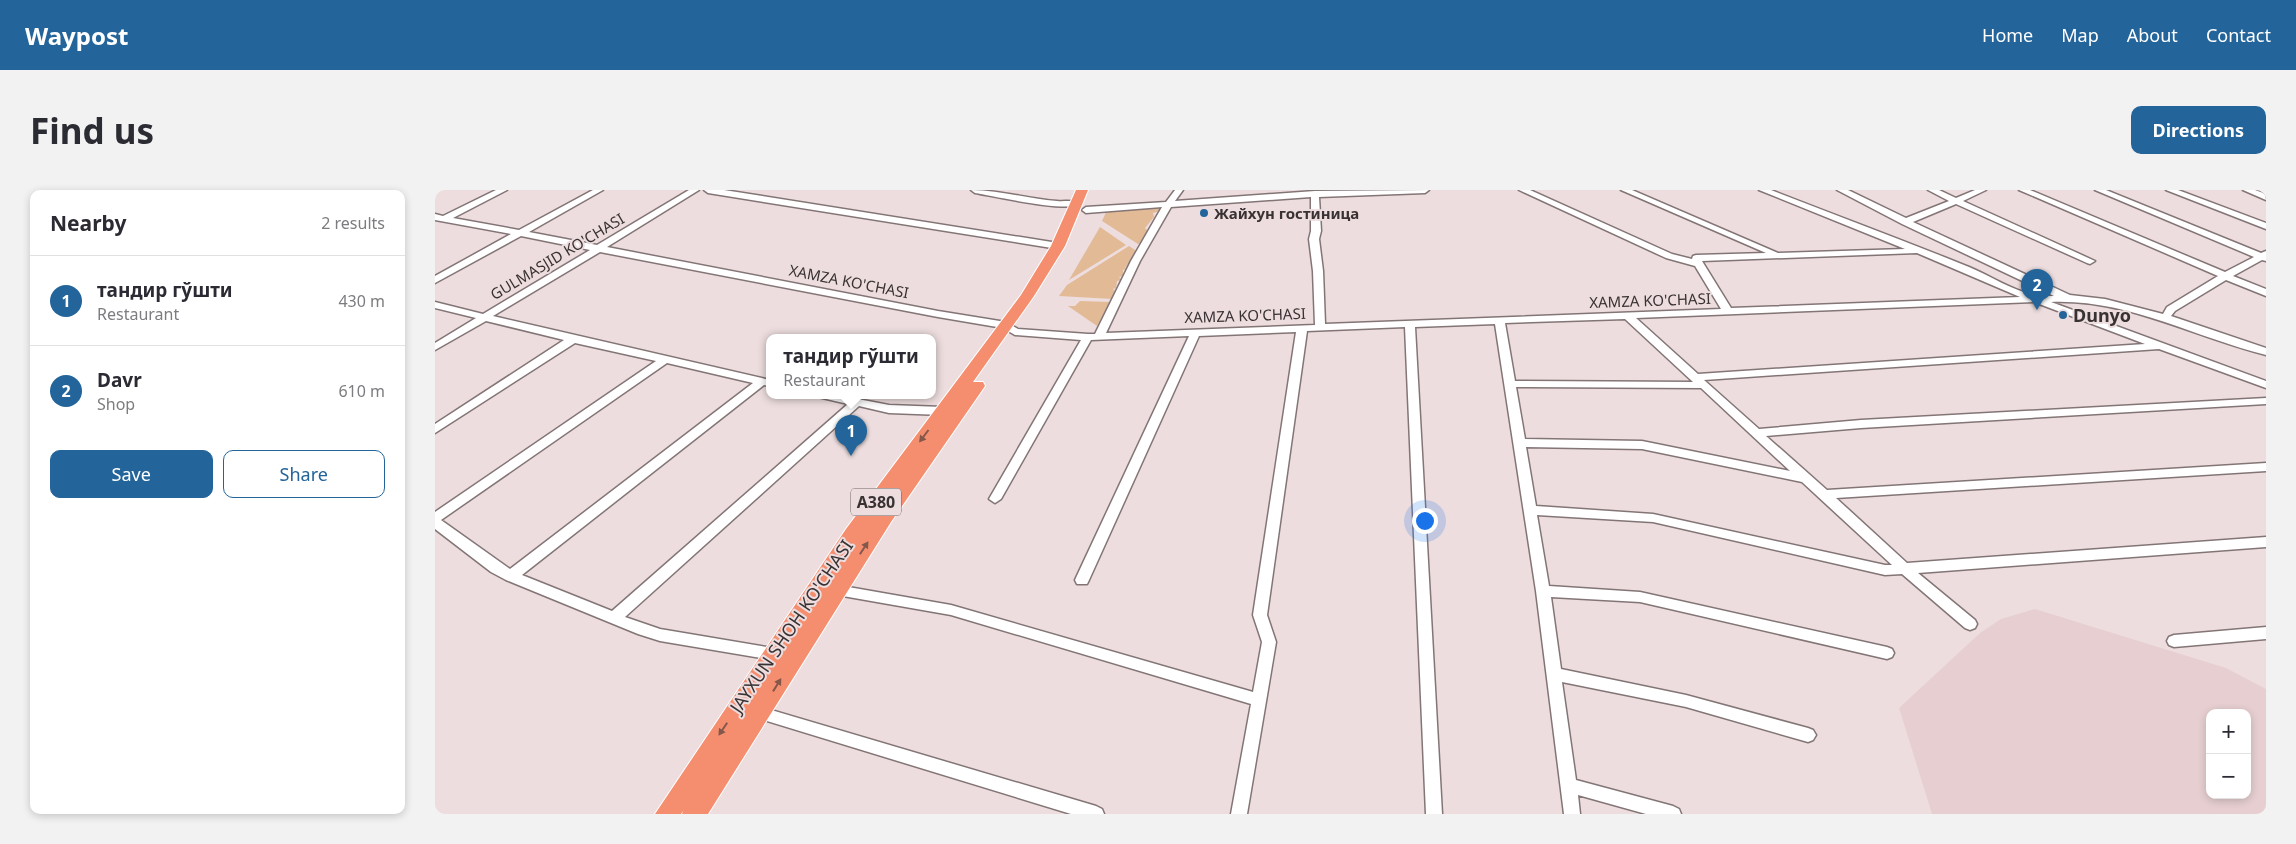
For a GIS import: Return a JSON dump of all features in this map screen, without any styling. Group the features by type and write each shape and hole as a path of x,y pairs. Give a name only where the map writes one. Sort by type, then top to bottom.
{"highway":[{"name":"JAYXUN SHOH KO'CHASI","path":"694,814 884,517 1011,328 1082,201 1093,190"},
{"name":"JAYXUN SHOH KO'CHASI","path":"667,814 853,534 943,411 1063,262 1082,201"}],"street":[{"path":"435,224 440,218 503,190"},
{"path":"435,280 599,190"},
{"name":"GULMASJID KO'CHASI","path":"435,348 695,190"},
{"path":"708,190 1058,246"},
{"path":"975,190 1058,204 1082,201 1168,205 1276,194 1425,190"},
{"path":"995,499 1093,337 1141,250 1179,190"},
{"path":"1523,190 1669,256 1699,264"},
{"path":"1625,190 1779,255"},
{"path":"1763,190 1919,251 2038,301 2163,346 2264,386"},
{"path":"1841,190 2068,298 2105,302 2166,316 2266,352"},
{"path":"1933,190 2090,261"},
{"path":"1905,222 1982,190"},
{"path":"2023,190 2266,293"},
{"path":"2099,190 2265,256"},
{"path":"2170,190 2266,226"},
{"path":"2247,190 2266,197"},
{"path":"1315,194 1316,230 1314,239 1318,271 1320,327"},
{"name":"XAMZA KO'CHASI","path":"440,218 1011,328 1093,337 2038,301 2068,298"},
{"path":"1729,312 1696,258 1919,251"},
{"path":"2166,316 2171,309 2225,276 2265,256"},
{"path":"435,305 487,316 573,340 766,382"},
{"path":"1627,316 1803,478 1970,624"},
{"path":"1500,321 1543,591 1572,814"},
{"path":"1410,324 1434,814"},
{"path":"1239,814 1269,642 1260,615 1302,328"},
{"path":"1082,580 1196,332"},
{"path":"435,428 573,340"},
{"path":"1510,384 1699,381 2163,346"},
{"path":"664,360 435,520 496,568 511,576 660,635 773,654"},
{"path":"511,576 766,382"},
{"path":"842,399 889,409 943,411"},
{"path":"1756,433 1861,424 2266,401"},
{"path":"615,617 857,402"},
{"path":"1519,442 1641,446 1803,478"},
{"path":"1823,495 2266,467"},
{"path":"1530,510 1653,518 1885,570 2266,542"},
{"path":"837,590 951,610 1258,700"},
{"path":"1543,591 1640,597 1887,653"},
{"path":"2174,641 2266,633"},
{"path":"1554,674 1685,701 1808,735"},
{"path":"737,709 760,711 1096,814"},
{"path":"1568,785 1673,814"}],"shaded area":[{"path":"1161,208 1160,211 1153,213 1154,217 1145,228 1149,232 1143,243 1138,244 1102,221 1107,210"},
{"path":"1100,227 1126,245 1069,280"},
{"path":"1129,246 1138,252 1132,263 1126,265 1128,266 1123,270 1123,276 1119,277 1122,280 1117,281 1116,288 1113,289 1116,292 1113,299 1059,296 1067,285"},
{"path":"1080,301 1110,302 1097,326 1068,306 1075,306"},
{"path":"2035,609 2226,668 2266,689 2266,814 1932,814 1899,708 1980,633 2001,619"}],"place":[{"name":"Жайхун гостиница","path":"1204,213"},
{"name":"Davr","path":"2037,310"},
{"name":"Dunyo","path":"2063,315"},
{"name":"тандир гўшти","path":"851,456"}]}
